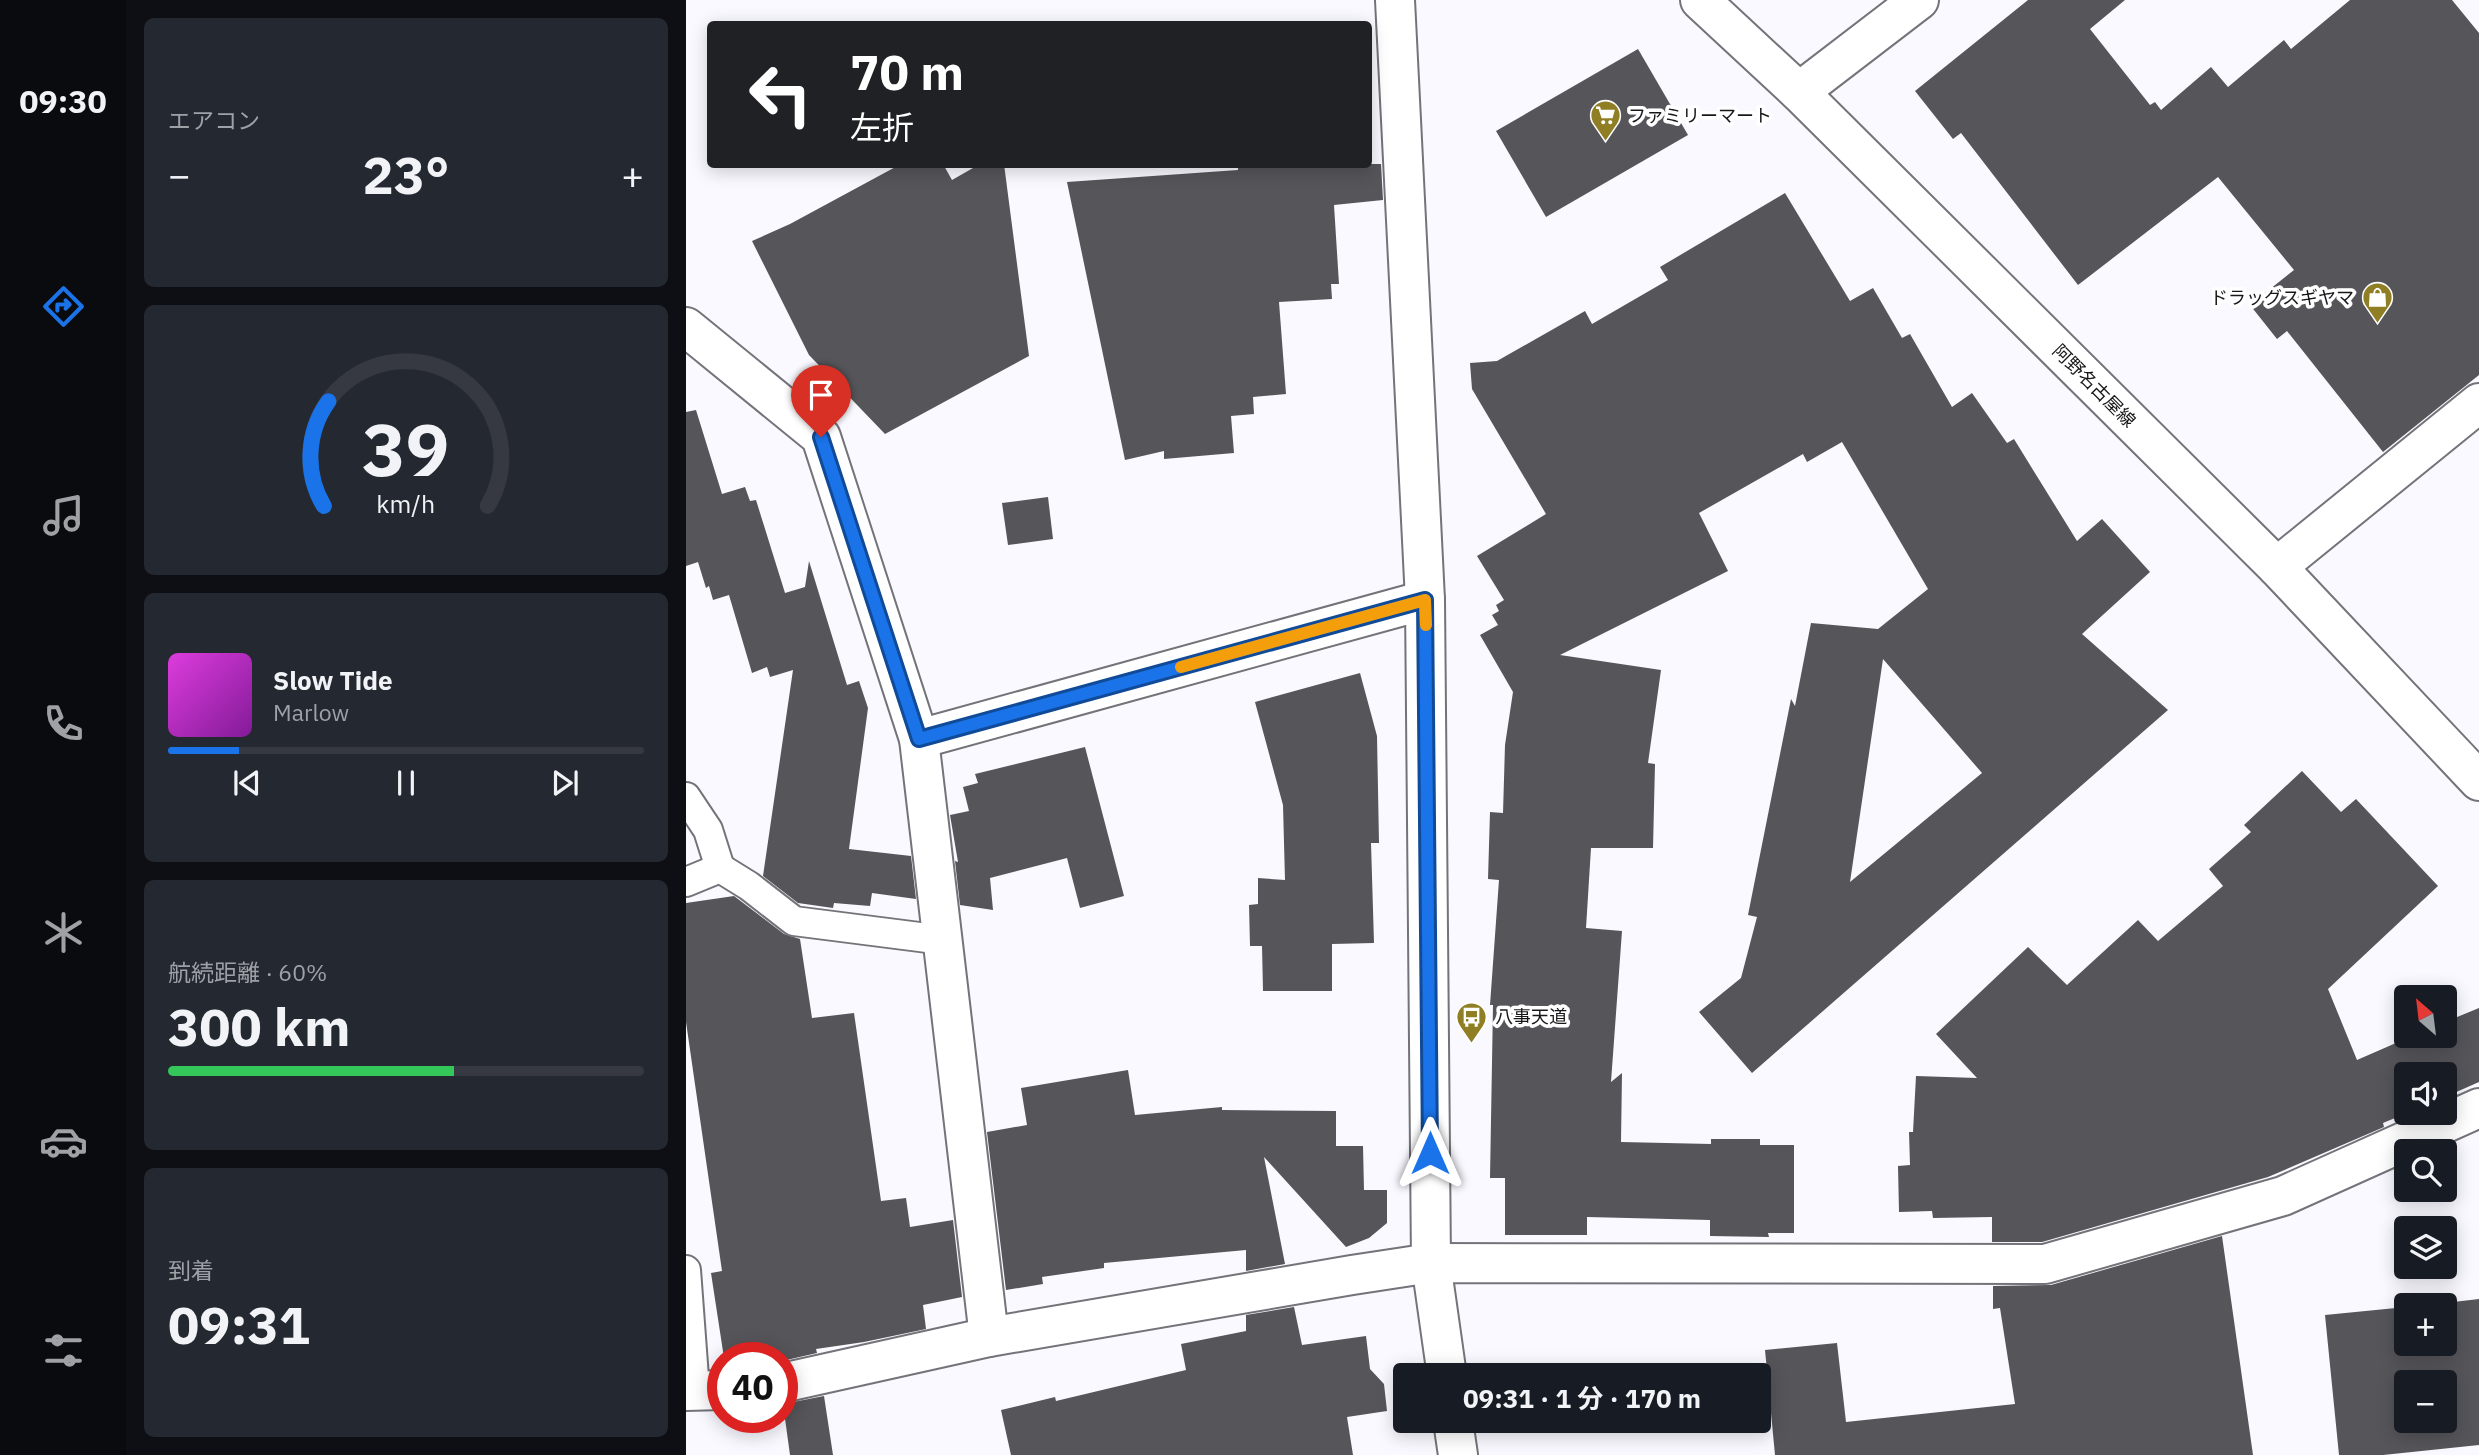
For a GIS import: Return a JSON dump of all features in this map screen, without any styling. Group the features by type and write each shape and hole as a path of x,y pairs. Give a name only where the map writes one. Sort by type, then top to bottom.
{"street":[{"path":"1395,0 1425,600 1431,1264 1445,1363"},
{"name":"阿野名古屋線","path":"1700,0 1799,92 2277,567 2479,781"},
{"path":"1799,92 1919,0"},
{"path":"686,327 821,437 919,739 989,1337"},
{"path":"2277,567 2479,403"},
{"path":"919,739 1425,600"},
{"path":"798,1379 989,1337 1431,1264 2045,1264 2283,1196 2479,1108"},
{"path":"1455,1433 1458,1455"}],"lane":[{"path":"686,797 708,830 720,868 749,886 794,921 943,940"},
{"path":"686,882 720,868"},
{"path":"686,1270 701,1391"}],"building":[{"path":"2028,0 2125,0 2090,29 2150,105 2155,102 2161,110 2211,67 2228,87 2284,40 2291,49 2350,0 2452,0 2479,33 2479,375 2383,452 2287,331 2277,339 2250,305 2294,270 2218,177 2078,285 1961,133 1953,139 1915,91"},
{"path":"1638,49 1688,135 1546,217 1496,131"},
{"path":"1372,164 1381,164 1383,200 1334,205 1339,284 1331,284 1332,299 1279,302 1286,394 1253,397 1254,414 1231,416 1234,453 1164,459 1164,451 1125,460 1067,182 1238,170 1372,168"},
{"path":"894,168 945,168 952,180 973,168 1005,168 1029,356 885,434 809,355 752,241 790,224"},
{"path":"1785,193 1850,301 1873,288 1902,338 1910,334 1952,407 1972,393 2007,443 2014,439 2077,541 2102,519 2150,572 2082,634 2168,710 1752,1073 1699,1012 1741,978 1757,917 1748,915 1791,699 1795,706 1811,623 1878,629 1928,589 1842,442 1807,462 1803,454 1699,513 1728,571 1560,655 1661,670 1648,763 1655,764 1653,848 1591,848 1586,928 1622,931 1611,1082 1622,1073 1621,1142 1711,1144 1711,1139 1760,1139 1760,1145 1794,1145 1794,1233 1768,1233 1769,1237 1710,1236 1710,1220 1587,1217 1587,1235 1505,1235 1505,1178 1490,1178 1493,1005 1490,1005 1499,880 1488,879 1490,812 1503,813 1505,745 1513,692 1480,635 1498,625 1492,615 1499,611 1496,605 1504,600 1477,556 1546,514 1472,389 1470,363 1497,361 1585,311 1592,324 1668,280 1660,267","holes":["1883,659 1982,773 1850,882"]},
{"path":"696,410 722,494 745,487 750,501 756,500 785,593 805,587 809,561 847,685 859,681 868,708 849,849 911,856 916,899 872,893 870,906 834,903 833,908 798,903 763,876 793,670 770,677 767,667 752,673 729,595 713,600 709,586 706,588 698,562 686,566 686,412"},
{"path":"1048,497 1053,539 1008,545 1002,503"},
{"path":"1360,673 1377,736 1379,843 1371,843 1374,943 1332,944 1332,991 1263,991 1262,946 1250,946 1249,905 1258,904 1258,878 1285,880 1283,805 1255,702"},
{"path":"1085,747 1124,896 1080,908 1067,858 990,878 993,910 960,905 955,861 958,862 950,815 969,811 963,787 978,783 975,774"},
{"path":"2302,771 2341,812 2356,799 2438,886 2328,989 2357,1060 2394,1044 2394,1048 2457,1048 2457,1017 2479,1008 2479,1082 2457,1092 2457,1062 2394,1062 2394,1118 2383,1123 2384,1127 2268,1177 2042,1242 1992,1242 1992,1217 1933,1218 1932,1211 1899,1212 1898,1166 1910,1165 1909,1132 1913,1132 1916,1076 1977,1078 1936,1034 2028,947 2067,985 2138,920 2158,941 2223,886 2209,869 2251,832 2244,825"},
{"path":"734,896 784,934 800,939 812,1018 854,1013 881,1201 906,1198 910,1227 953,1220 962,1297 923,1305 926,1329 816,1349 817,1353 798,1357 798,1342 722,1342 711,1273 722,1271 686,1022 686,903"},
{"path":"1128,1070 1135,1115 1222,1107 1222,1110 1336,1111 1336,1146 1363,1146 1364,1190 1387,1190 1387,1223 1369,1238 1346,1247 1264,1157 1285,1264 1246,1271 1246,1250 1104,1263 1104,1268 1042,1277 1043,1284 1006,1290 987,1132 1027,1125 1021,1088"},
{"path":"2222,1236 2253,1455 1775,1455 1771,1413 1771,1363 1766,1363 1765,1350 1837,1343 1846,1422 2015,1404 2000,1308 1993,1309 1993,1286 2051,1285"},
{"path":"2479,1299 2479,1445 2383,1455 2339,1455 2325,1315 2394,1308 2394,1356 2457,1356 2457,1302"},
{"path":"1294,1307 1302,1345 1366,1336 1370,1369 1384,1384 1387,1411 1347,1417 1353,1455 1011,1455 1001,1410 1055,1397 1056,1401 1186,1370 1181,1344 1246,1331 1246,1315"},
{"path":"824,1396 833,1455 790,1455 787,1433 798,1433 798,1401"}],"slow traffic":[{"path":"1181,667 1425,600 1426,625"}],"place":[{"name":"ファミリーマート","path":"1605,143"},
{"name":"ドラッグスギヤマ","path":"2377,325"},
{"name":"八事天道","path":"1472,1044"}],"route":[{"path":"821,437 919,739 1425,600 1430,1153"}]}
